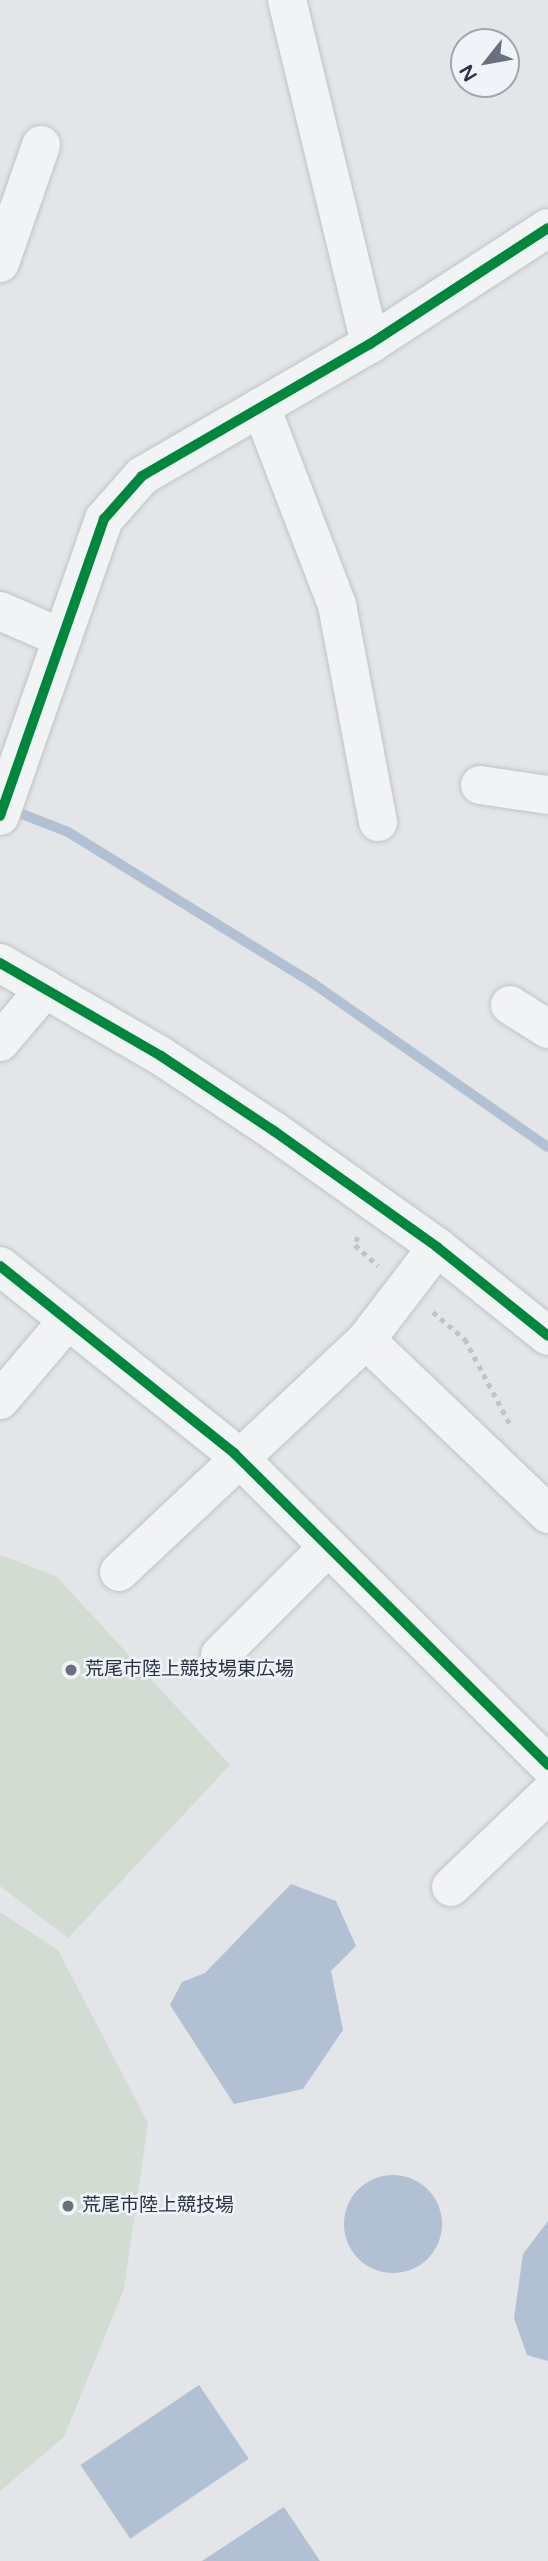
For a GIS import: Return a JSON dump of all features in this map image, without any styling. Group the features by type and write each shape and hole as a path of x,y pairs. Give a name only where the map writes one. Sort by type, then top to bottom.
{"street":[{"path":"287,0 370,344"},
{"path":"0,263 41,145"},
{"path":"5,804 104,519 142,476 370,344 548,228"},
{"path":"261,407 337,605 378,821"},
{"path":"0,611 62,638"},
{"path":"480,785 548,794"},
{"path":"0,963 161,1056 437,1247 548,1336"},
{"path":"0,1042 45,989"},
{"path":"510,1005 548,1029"},
{"path":"119,1572 366,1340 437,1247"},
{"path":"0,1266 239,1459 548,1765"},
{"path":"0,1400 68,1320"},
{"path":"366,1340 548,1514"},
{"path":"220,1655 328,1547"},
{"path":"451,1887 548,1794"}],"path":[{"path":"364,1223 355,1245 466,1339 516,1436"}],"shaded area":[{"name":"荒尾市陸上競技場東広場","path":"0,1555 56,1576 230,1765 68,1938 0,1886"},
{"name":"荒尾市陸上競技場","path":"0,1912 58,1950 148,2123 124,2289 64,2437 0,2491"}],"water":[{"path":"291,1884 336,1901 356,1946 331,1971 343,2030 303,2089 234,2104 170,2005 182,1982 205,1973"},
{"path":"393,2175 412,2178 428,2189 439,2205 442,2224 439,2243 428,2259 412,2270 393,2273 374,2270 358,2259 347,2243 344,2224 347,2205 358,2189 374,2178"},
{"path":"548,2221 548,2361 527,2355 514,2318 523,2254"},
{"path":"199,2385 249,2459 130,2539 80,2465"},
{"path":"284,2507 320,2561 202,2561"}],"waterway":[{"path":"9,809 68,832 314,984 548,1147"}],"cycle path":[{"path":"0,816 104,519 142,476 370,344 548,228"},
{"path":"0,963 161,1056 274,1131 437,1247 548,1336"},
{"path":"0,1266 234,1453 548,1765"}],"place":[{"name":"荒尾市陸上競技場東広場","path":"71,1670"},
{"name":"荒尾市陸上競技場","path":"68,2206"}]}
